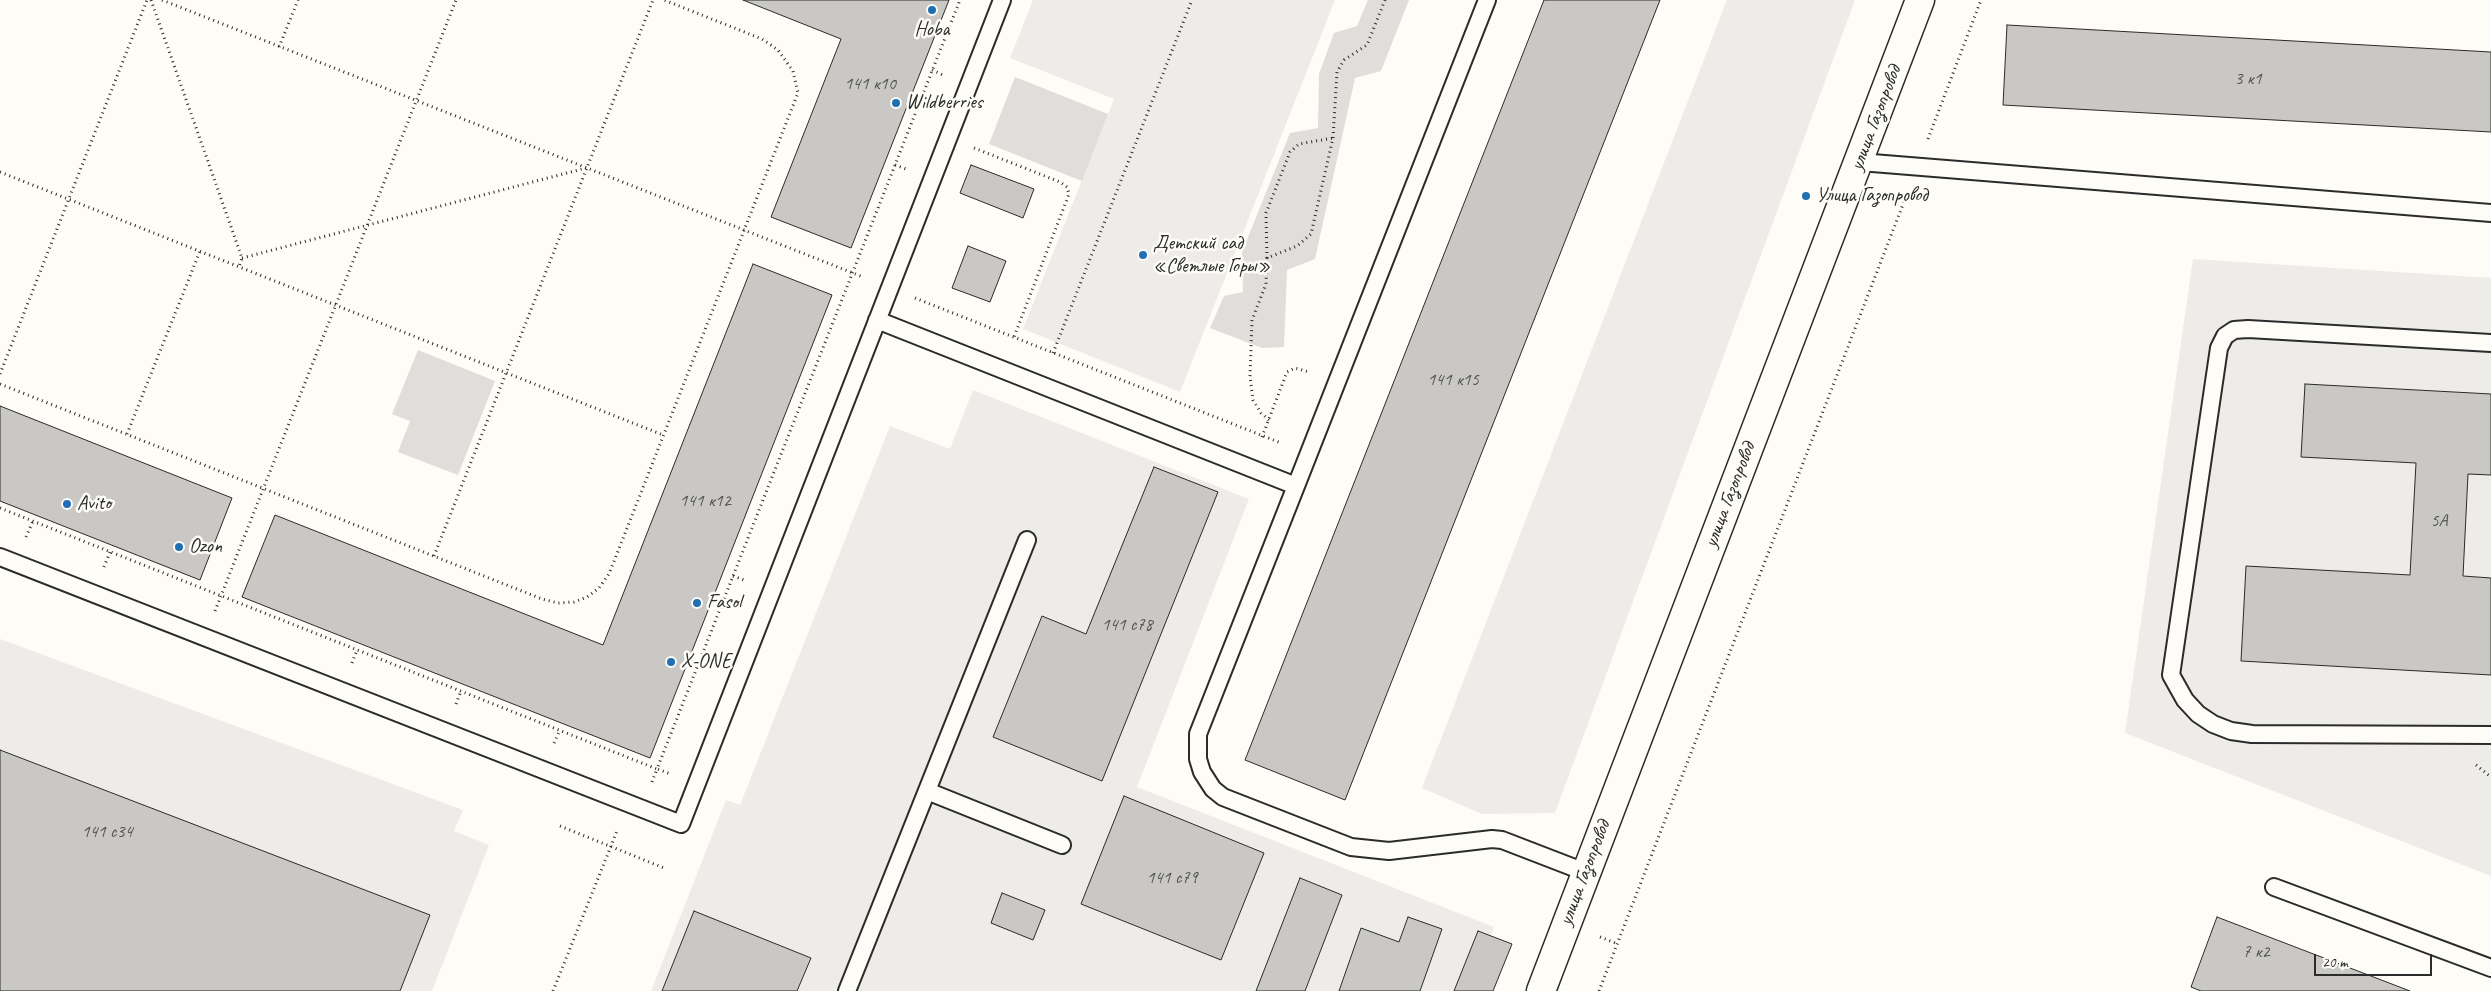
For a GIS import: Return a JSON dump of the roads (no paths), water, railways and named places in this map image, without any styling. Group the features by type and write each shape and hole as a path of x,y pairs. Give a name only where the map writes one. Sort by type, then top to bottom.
{"street":[{"name":"улица Газопровод","path":"1541,991 1860,162 1920,0"}],"lane":[{"path":"0,557 681,824 1002,0"},
{"path":"1487,0 1198,734 1198,760 1207,782 1223,797 1351,847 1389,851 1492,839 1502,840 1586,872"},
{"path":"1860,162 2491,213"},
{"path":"877,320 1296,486"},
{"path":"2491,343 2248,329 2234,330 2225,336 2219,348 2171,675 2185,700 2198,714 2213,724 2231,731 2252,734 2491,735"},
{"path":"846,991 1027,540"},
{"path":"927,791 1062,845"},
{"path":"2274,888 2491,968"}],"place":[{"name":"Hoba","path":"932,10"},
{"name":"Wildberries","path":"896,103"},
{"name":"Улица Газопровод","path":"1806,196"},
{"name":"Детский сад «Светлые Горы»","path":"1143,255"},
{"name":"Avito","path":"67,504"},
{"name":"Ozon","path":"179,547"},
{"name":"Fasol","path":"697,603"},
{"name":"X-ONE","path":"671,662"}]}
